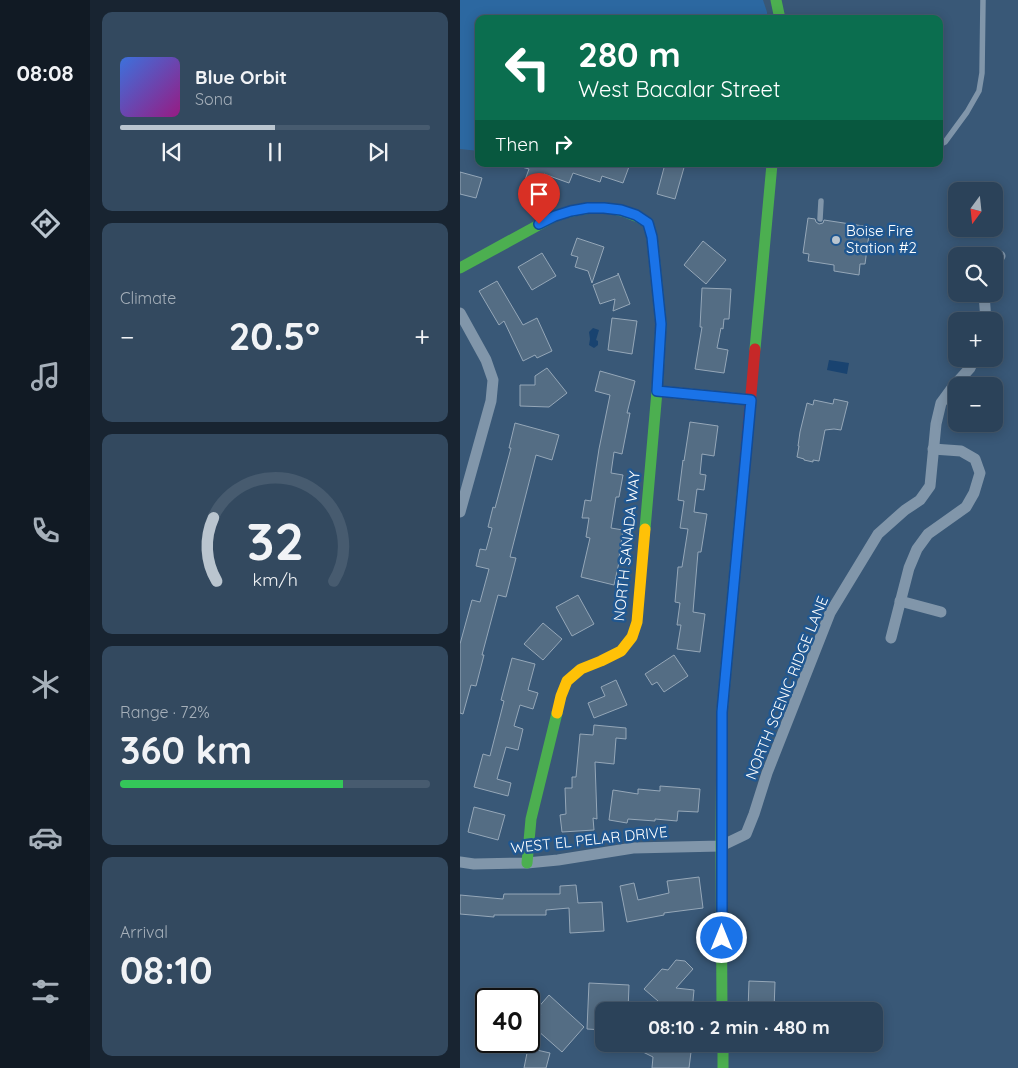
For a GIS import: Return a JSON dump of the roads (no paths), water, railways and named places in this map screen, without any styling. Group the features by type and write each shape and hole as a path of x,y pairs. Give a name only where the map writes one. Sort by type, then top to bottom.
{"street":[{"path":"776,0 779,15"},
{"path":"722,1002 722,712 772,167"},
{"name":"NORTH SANADA WAY","path":"460,268 555,216 588,208 621,210 636,215 648,223 652,237 661,324 657,391 636,622 632,638 621,651 602,661 580,669 567,681 560,696 531,819 527,863"},
{"path":"460,313 486,360 493,380 490,400 460,512"},
{"name":"NORTH SCENIC RIDGE LANE","path":"721,846 746,834 767,773 830,613 878,534 905,510 920,500 930,486 936,424 941,403 970,367"},
{"path":"657,391 751,400"},
{"path":"891,638 909,568 917,549 928,534 966,507 974,493 980,473 975,459 961,451 933,448"},
{"path":"900,601 941,612"},
{"name":"WEST EL PELAR DRIVE","path":"460,862 474,864 527,863 633,848 721,846"},
{"path":"723,1052 723,1068"}],"lane":[{"path":"943,143 962,119 979,91 982,73 983,0"},
{"path":"820,219 821,201"}],"place":[{"name":"Boise Fire Station #2","path":"836,240"}]}
